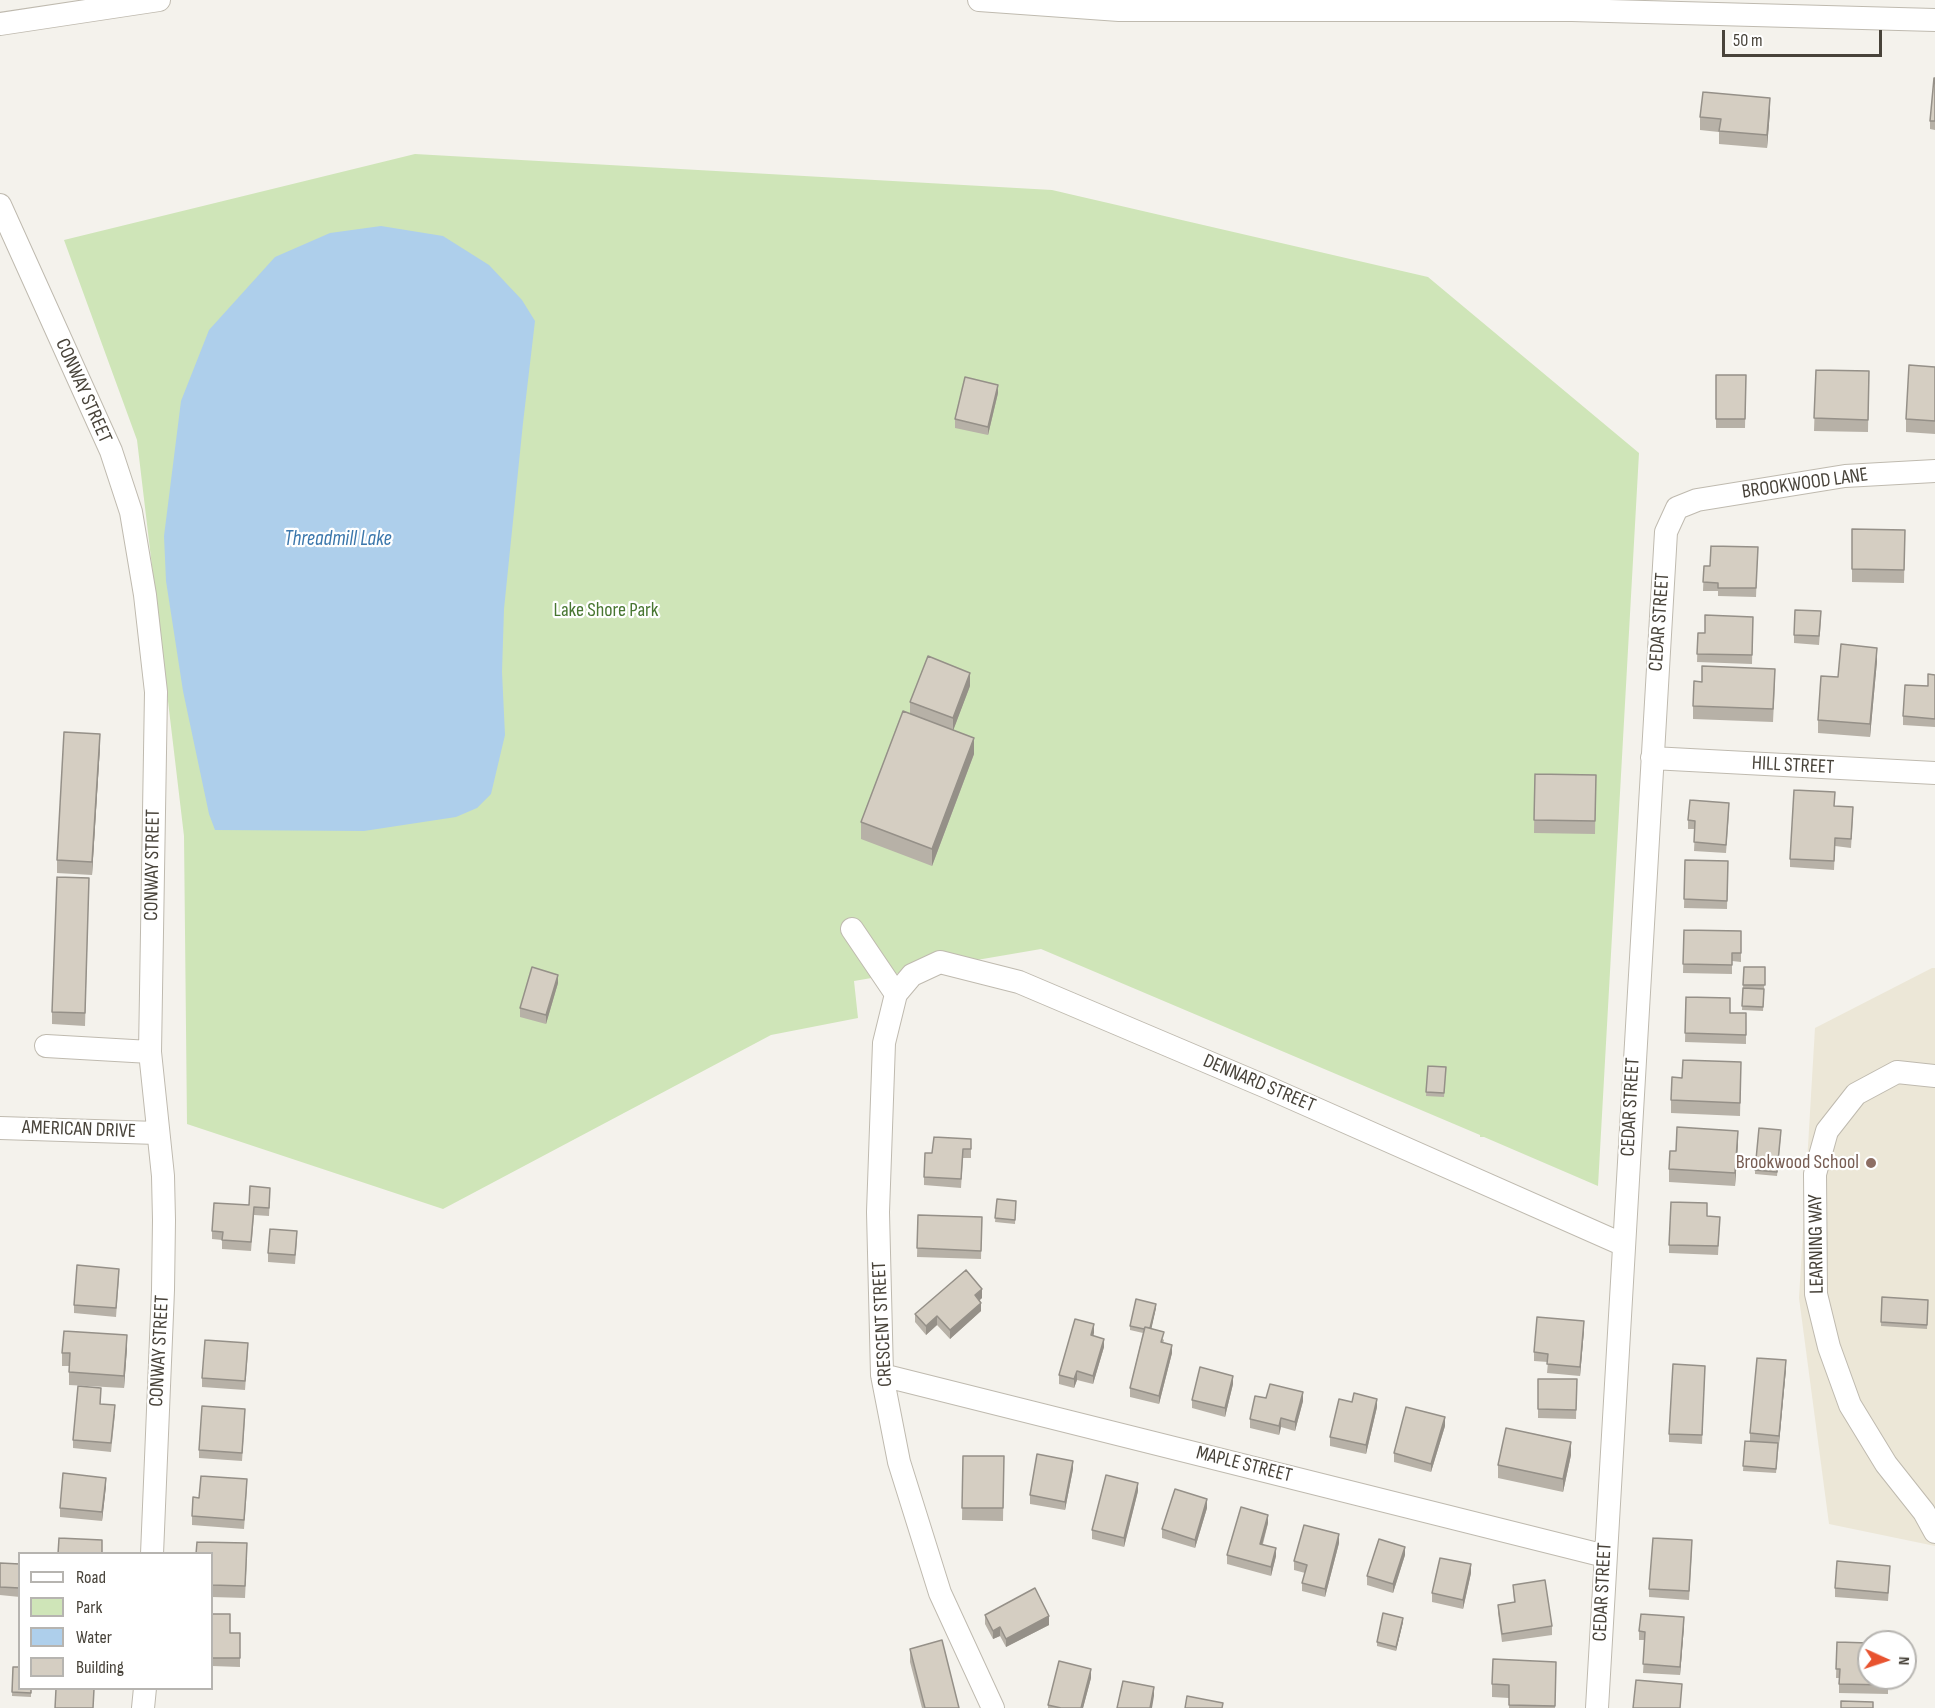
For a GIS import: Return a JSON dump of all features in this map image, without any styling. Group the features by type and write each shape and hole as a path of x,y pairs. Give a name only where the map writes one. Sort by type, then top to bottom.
{"street":[{"path":"0,24 159,0"},
{"path":"979,0 1119,10 1572,10 1935,20"},
{"name":"CONWAY STREET","path":"0,205 111,452 131,512 145,595 156,692 150,1052 163,1176 164,1220 152,1552"},
{"name":"BROOKWOOD LANE","path":"1677,508 1697,500 1845,476 1935,471"},
{"name":"CEDAR STREET","path":"1597,1708 1666,532 1677,508"},
{"name":"HILL STREET","path":"1652,758 1935,773"},
{"path":"852,929 896,994"},
{"name":"DENNARD STREET","path":"896,994 912,975 940,962 1019,982 1280,1093 1624,1245"},
{"name":"CRESCENT STREET","path":"896,994 884,1043 878,1212 882,1375 899,1462 940,1593 993,1708"},
{"path":"46,1046 150,1052"},
{"name":"LEARNING WAY","path":"1935,1076 1897,1072 1856,1094 1827,1131 1815,1174 1816,1294 1829,1347 1850,1405 1886,1464 1924,1512 1935,1532"},
{"name":"AMERICAN DRIVE","path":"0,1128 158,1132"},
{"name":"MAPLE STREET","path":"882,1375 1605,1556"},
{"path":"143,1708 145,1690"}],"shaded area":[{"name":"Brookwood School","path":"1935,968 1935,1546 1829,1524 1799,1298 1815,1028"}],"green space":[{"name":"Lake Shore Park","path":"415,154 1052,190 1428,277 1639,453 1598,1186 1041,949 854,981 858,1018 771,1035 443,1209 187,1124 184,836 137,440 64,240"}],"water":[{"name":"Threadmill Lake","path":"381,226 443,236 489,265 522,300 535,321 504,609 502,672 505,735 491,794 477,808 456,817 364,831 215,830 209,814 183,691 166,581 164,536 181,401 209,330 275,257 330,233"}],"building":[{"path":"1934,78 1935,121 1930,121"},
{"path":"1703,92 1770,98 1767,135 1719,131 1721,119 1700,117"},
{"path":"1909,365 1935,367 1935,421 1906,419"},
{"path":"1816,370 1869,371 1868,420 1814,418"},
{"path":"1716,375 1746,375 1745,419 1716,419"},
{"path":"965,377 998,385 988,427 955,419"},
{"path":"1852,529 1905,530 1904,570 1852,569"},
{"path":"1711,546 1758,547 1756,588 1718,588 1718,583 1703,582 1704,566 1710,566"},
{"path":"1795,610 1821,611 1819,636 1794,635"},
{"path":"1705,615 1753,617 1752,655 1697,654 1698,633 1705,633"},
{"path":"1841,644 1877,648 1870,724 1818,720 1821,676 1838,677"},
{"path":"928,656 970,673 953,718 910,702"},
{"path":"1702,666 1775,669 1773,709 1693,706 1694,681 1702,682"},
{"path":"1928,674 1935,675 1935,719 1903,716 1905,685 1928,686"},
{"path":"903,711 974,738 932,849 861,822"},
{"path":"64,732 100,734 92,862 57,860"},
{"path":"1535,774 1596,775 1595,821 1534,820"},
{"path":"1794,790 1835,792 1834,806 1853,807 1851,839 1835,838 1834,861 1790,859"},
{"path":"1690,800 1729,803 1726,845 1694,842 1695,821 1688,820"},
{"path":"1685,860 1728,861 1727,901 1684,899"},
{"path":"57,877 89,878 85,1013 52,1012"},
{"path":"1684,930 1741,931 1741,953 1732,953 1732,965 1683,964"},
{"path":"532,967 558,975 546,1015 520,1008"},
{"path":"1744,967 1765,967 1765,985 1743,985"},
{"path":"1743,988 1764,989 1763,1007 1742,1006"},
{"path":"1686,997 1730,998 1730,1013 1746,1013 1746,1035 1685,1033"},
{"path":"1683,1060 1741,1062 1740,1103 1671,1100 1672,1077 1682,1078"},
{"path":"1428,1066 1446,1067 1444,1093 1426,1092"},
{"path":"1677,1127 1738,1131 1735,1173 1669,1169 1670,1151 1676,1151"},
{"path":"1759,1128 1781,1130 1777,1172 1755,1170"},
{"path":"934,1137 971,1139 971,1149 963,1149 961,1179 924,1177 925,1153 932,1153"},
{"path":"250,1186 270,1188 269,1208 254,1207 251,1242 222,1240 223,1232 212,1231 214,1203 249,1205"},
{"path":"997,1199 1016,1201 1015,1220 995,1218"},
{"path":"1671,1202 1707,1203 1707,1216 1720,1217 1718,1246 1669,1245"},
{"path":"918,1215 982,1217 981,1251 917,1248"},
{"path":"270,1229 297,1231 295,1255 268,1253"},
{"path":"77,1265 119,1269 116,1308 74,1305"},
{"path":"966,1270 982,1289 975,1295 981,1303 950,1330 937,1316 926,1326 915,1314"},
{"path":"1882,1297 1928,1300 1927,1325 1881,1322"},
{"path":"1136,1299 1156,1304 1150,1328 1130,1326"},
{"path":"1537,1317 1584,1321 1580,1367 1547,1364 1548,1354 1534,1352"},
{"path":"1075,1319 1094,1324 1091,1335 1104,1339 1093,1376 1077,1371 1074,1379 1059,1375"},
{"path":"1145,1327 1164,1332 1161,1342 1172,1345 1159,1396 1130,1388"},
{"path":"64,1331 127,1335 124,1376 69,1372 70,1353 62,1353"},
{"path":"205,1340 248,1343 245,1381 202,1378"},
{"path":"1757,1358 1786,1360 1779,1436 1750,1433"},
{"path":"1673,1364 1705,1366 1702,1435 1669,1434"},
{"path":"1200,1367 1233,1376 1225,1408 1192,1400"},
{"path":"1538,1379 1577,1379 1576,1410 1538,1409"},
{"path":"1270,1384 1303,1392 1295,1422 1281,1418 1279,1426 1250,1419 1255,1396 1266,1398"},
{"path":"78,1386 101,1388 100,1404 115,1405 111,1443 73,1440"},
{"path":"1354,1393 1377,1399 1366,1445 1330,1437 1339,1399 1352,1402"},
{"path":"202,1406 245,1409 242,1453 199,1450"},
{"path":"1406,1407 1445,1417 1431,1464 1394,1453"},
{"path":"1506,1428 1571,1442 1563,1479 1498,1465"},
{"path":"1745,1441 1778,1443 1776,1469 1743,1466"},
{"path":"1037,1454 1073,1461 1065,1502 1030,1495"},
{"path":"963,1456 1004,1456 1003,1508 962,1508"},
{"path":"63,1473 106,1478 102,1512 60,1508"},
{"path":"1106,1475 1138,1483 1124,1538 1092,1530"},
{"path":"201,1476 247,1479 244,1520 192,1516 193,1497 199,1498"},
{"path":"1175,1489 1207,1499 1195,1540 1162,1529"},
{"path":"1241,1507 1268,1515 1260,1544 1276,1548 1271,1567 1227,1555"},
{"path":"1304,1525 1339,1534 1325,1589 1302,1583 1307,1565 1294,1561"},
{"path":"59,1538 102,1540 102,1552 58,1552"},
{"path":"1653,1538 1692,1540 1689,1591 1649,1589"},
{"path":"1379,1539 1405,1547 1393,1584 1367,1576"},
{"path":"197,1542 247,1543 245,1586 213,1585 213,1552 196,1552"},
{"path":"1440,1558 1471,1564 1463,1600 1432,1593"},
{"path":"1837,1561 1890,1566 1888,1593 1835,1588"},
{"path":"0,1563 18,1564 18,1588 0,1587"},
{"path":"1545,1580 1552,1626 1502,1634 1498,1605 1515,1602 1513,1585"},
{"path":"1035,1588 1049,1616 1006,1639 1000,1627 993,1631 985,1615"},
{"path":"1383,1613 1403,1618 1396,1647 1377,1642"},
{"path":"213,1614 230,1614 230,1633 240,1633 240,1658 213,1658"},
{"path":"1641,1614 1684,1617 1680,1667 1643,1664 1645,1632 1639,1631"},
{"path":"942,1640 959,1708 925,1708 910,1649"},
{"path":"1837,1642 1857,1643 1857,1684 1839,1684 1840,1669 1836,1669"},
{"path":"1493,1659 1556,1662 1555,1706 1509,1705 1509,1685 1492,1684"},
{"path":"1059,1661 1091,1669 1081,1708 1061,1708 1048,1705"},
{"path":"13,1667 18,1667 18,1690 31,1690 31,1693 12,1692"},
{"path":"1636,1680 1682,1684 1680,1708 1633,1708"},
{"path":"1123,1681 1154,1687 1150,1708 1117,1708"},
{"path":"56,1690 94,1690 93,1708 55,1708"},
{"path":"1187,1696 1223,1703 1222,1708 1185,1708"},
{"path":"1841,1701 1873,1702 1873,1708 1841,1708"}],"place":[{"name":"Brookwood School","path":"1871,1163"}]}
